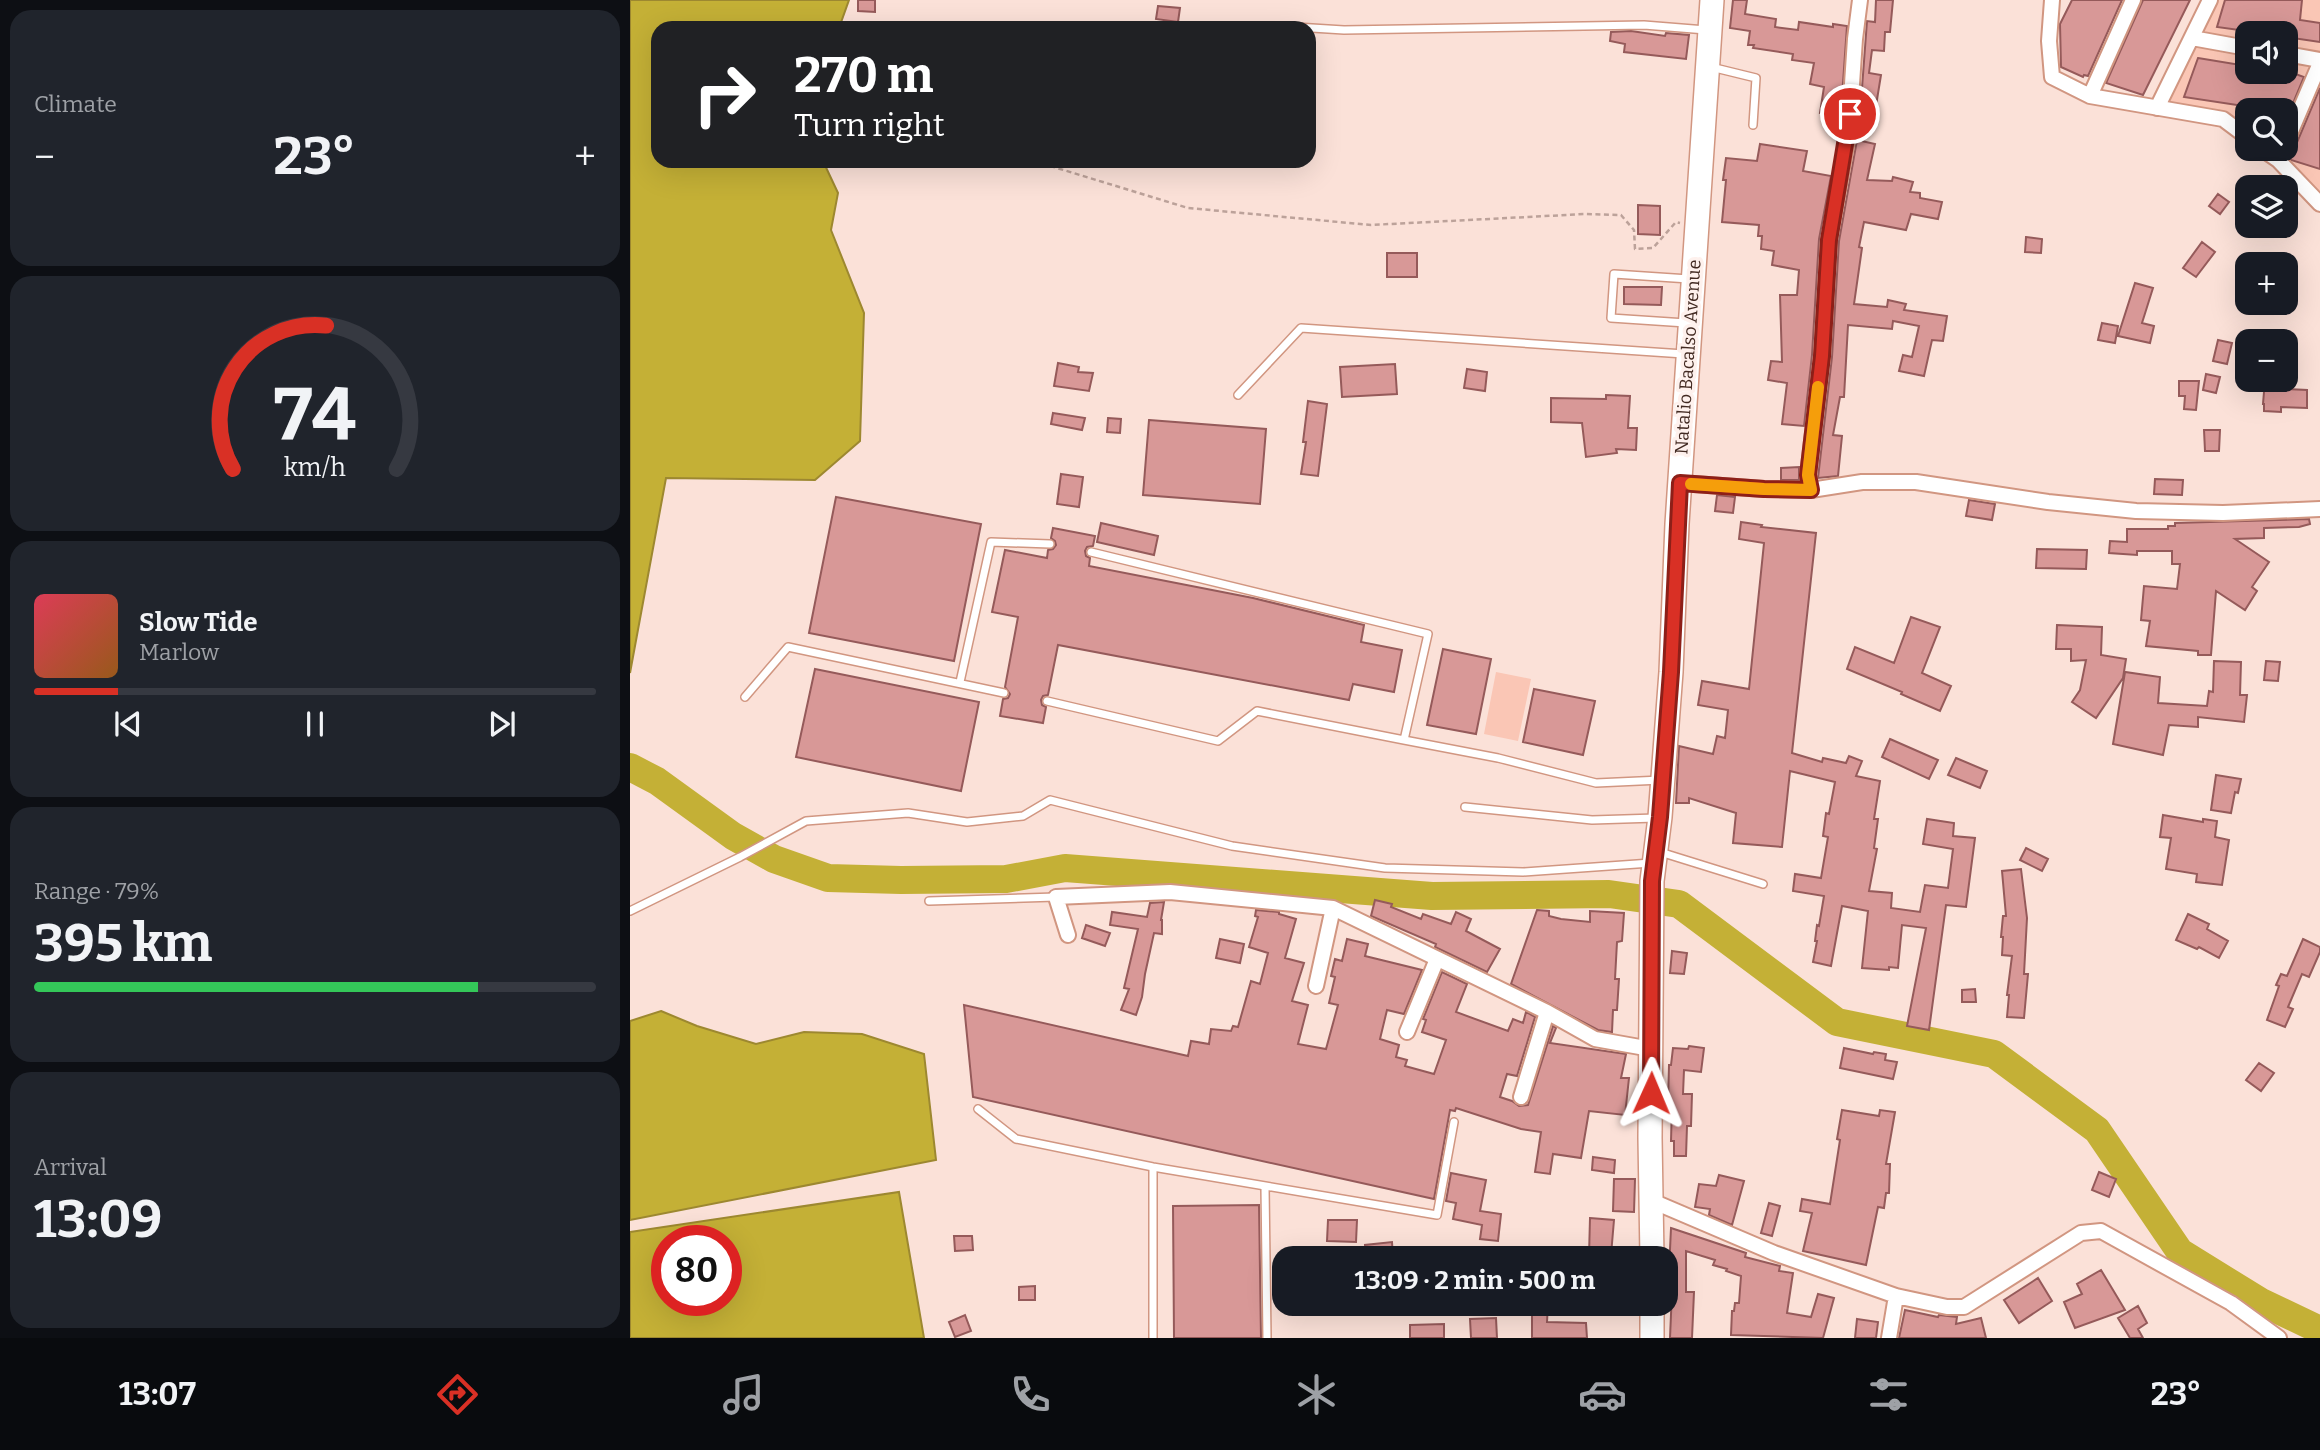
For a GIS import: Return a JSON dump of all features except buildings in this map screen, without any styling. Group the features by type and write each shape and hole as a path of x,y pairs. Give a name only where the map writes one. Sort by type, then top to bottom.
{"highway":[{"name":"Natalio Bacalso Avenue","path":"1652,1246 1651,919 1671,672 1680,483 1712,0"},
{"path":"1652,1316 1652,1338"}],"street":[{"path":"1811,490 1808,475 1822,356 1829,240 1849,129 1860,0"},
{"path":"2052,0 2049,41 2052,77 2090,96 2223,119 2235,128"},
{"path":"2090,96 2133,0"},
{"path":"2157,108 2210,0"},
{"path":"2192,38 2235,46"},
{"path":"2298,57 2320,62 2298,114"},
{"path":"2285,161 2320,204"},
{"path":"1680,483 1811,490 1862,482 1916,482 2048,502 2136,511 2223,513 2320,509"},
{"path":"1068,935 1056,897 1170,892 1333,908 1547,1012 1595,1039 1651,1049"},
{"path":"1316,986 1333,908"},
{"path":"1407,1031 1437,959"},
{"path":"1521,1097 1547,1012"},
{"path":"1652,1201 1774,1254 1896,1296 1947,1307 1964,1307 2081,1233 2101,1231 2231,1303 2279,1338"},
{"path":"1889,1338 1896,1296"}],"lane":[{"path":"1316,28 1344,30 1644,24 1710,31"},
{"path":"1708,66 1756,78 1752,125"},
{"path":"1690,323 1611,318 1614,274 1693,279"},
{"path":"1238,395 1301,328 1689,354"},
{"path":"960,682 991,542 1050,544"},
{"path":"1091,552 1428,634 1404,740"},
{"path":"745,697 788,647 1004,693"},
{"path":"1047,701 1218,741 1257,711 1498,758 1596,783 1663,780"},
{"path":"630,911 806,821 908,813 978,821 1023,816 1050,800 1231,846 1385,868 1523,872 1655,865 1763,884"},
{"path":"1465,807 1592,820 1660,817"},
{"path":"929,901 1056,897"},
{"path":"978,1109 1016,1139 1153,1167 1437,1215 1454,1122"},
{"path":"1153,1167 1153,1338"},
{"path":"1265,1187 1267,1338"}],"path":[{"path":"1057,168 1188,208 1371,225 1585,214 1621,215 1633,230 1635,249 1653,248 1676,222 1697,228"}],"shaded area":[{"path":"630,0 849,0 842,21 651,21 651,168 826,168 838,193 831,230 864,313 860,441 815,480 666,478 630,673"},
{"path":"2210,0 2320,0 2320,58 2298,54 2298,21 2235,21 2235,84 2298,84 2298,56 2320,60 2320,204 2298,183 2298,175 2289,175 2275,161 2298,161 2298,98 2235,98 2235,128 2223,119 2157,108"},
{"path":"1496,672 1531,679 1518,741 1484,734"},
{"path":"661,1011 697,1026 756,1044 804,1032 862,1034 924,1054 936,1160 630,1220 630,1021"},
{"path":"899,1192 924,1338 630,1338 630,1232 651,1229 651,1316 742,1316 742,1225 677,1225"}],"waterway":[{"path":"630,767 657,781 733,836 774,859 828,878 1006,879 1065,868 1432,896 1609,894 1679,904 1837,1022 1994,1054 2097,1130 2180,1252 2261,1302 2320,1330"}],"slow traffic":[{"path":"1691,484 1811,490 1808,475 1818,387"}],"route":[{"path":"1651,1093 1652,881 1656,862 1671,672 1680,483 1811,490 1808,475 1822,356 1829,240 1850,114"}]}
